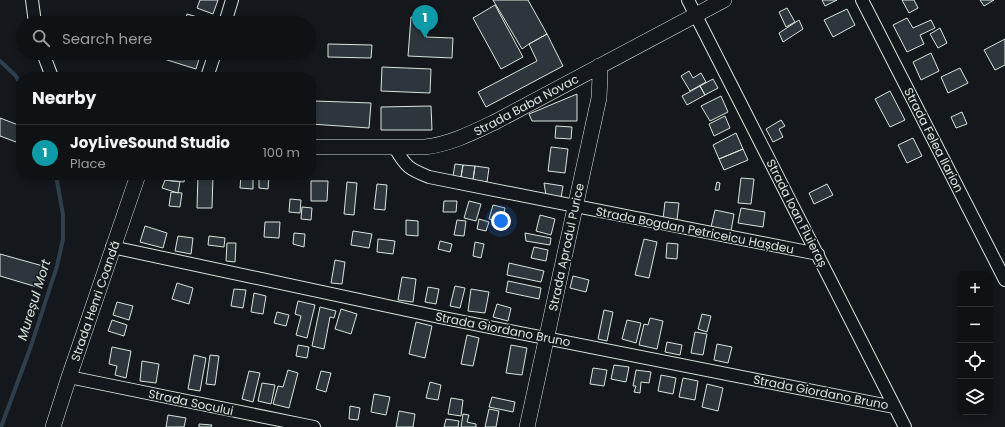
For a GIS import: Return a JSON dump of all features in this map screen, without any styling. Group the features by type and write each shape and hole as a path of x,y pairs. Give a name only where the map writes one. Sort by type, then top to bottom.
{"street":[{"path":"32,0 34,16"},
{"path":"227,16 232,0"},
{"name":"Strada Ioan Fluieraș","path":"688,0 905,427"},
{"name":"Strada Baba Novac","path":"316,147 425,147 440,145 457,140 724,0"},
{"name":"Strada Felea Ilarion","path":"862,0 1005,280"},
{"path":"46,60 50,72"},
{"path":"209,72 213,60"},
{"name":"Strada Aprodul Purice","path":"527,427 599,98 599,66"},
{"name":"Strada Bogdan Petriceicu Hașdeu","path":"395,148 406,166 429,177 818,254"},
{"name":"Strada Henri Coandă","path":"53,427 112,247 136,180"},
{"name":"Strada Giordano Bruno","path":"112,247 438,317 894,407"},
{"name":"Strada Socului","path":"69,377 314,427"}],"building":[{"path":"200,0 218,0 213,14 197,8"},
{"path":"493,0 528,0 547,34 522,49"},
{"path":"822,0 837,0 825,6"},
{"path":"902,0 914,0 918,8 909,13"},
{"path":"980,0 994,0 984,6"},
{"path":"495,5 523,57 501,69 473,18"},
{"path":"787,8 795,22 786,27 779,12"},
{"path":"847,9 855,25 833,37 824,20"},
{"path":"411,17 427,18 426,37 453,38 452,58 408,56"},
{"path":"907,18 913,28 931,20 935,28 920,35 924,44 907,52 893,25"},
{"path":"799,20 803,29 783,42 779,33"},
{"path":"940,28 947,43 938,48 930,34"},
{"path":"547,34 563,66 486,107 478,92 537,61 529,44"},
{"path":"1005,39 1005,65 995,70 984,50"},
{"path":"328,44 372,45 371,58 328,57"},
{"path":"931,53 939,71 921,80 913,62"},
{"path":"167,60 199,60 196,69"},
{"path":"382,67 431,69 430,93 381,91"},
{"path":"960,68 968,83 948,93 941,77"},
{"path":"689,71 693,78 701,73 706,82 690,91 681,76"},
{"path":"713,79 718,88 705,95 700,86"},
{"path":"700,86 705,95 687,105 682,96"},
{"path":"890,91 905,120 890,127 875,99"},
{"path":"577,94 577,121 532,121 529,114"},
{"path":"721,96 728,112 710,121 701,106"},
{"path":"316,101 371,103 369,128 316,124"},
{"path":"431,106 432,130 381,130 381,107"},
{"path":"962,112 967,124 956,128 951,117"},
{"path":"725,116 730,128 714,136 709,124"},
{"path":"0,118 16,124 16,142 0,136"},
{"path":"781,120 785,126 779,129 783,137 773,142 766,129"},
{"path":"556,126 572,127 571,139 555,138"},
{"path":"736,133 743,149 719,159 713,145"},
{"path":"913,138 922,156 907,163 898,145"},
{"path":"551,147 568,149 565,173 548,171"},
{"path":"743,149 748,160 724,170 719,159"},
{"path":"455,164 463,165 461,177 453,176"},
{"path":"463,165 475,166 473,180 461,177"},
{"path":"475,166 489,168 487,182 473,180"},
{"path":"741,178 754,179 751,204 738,203"},
{"path":"165,180 184,180 184,182"},
{"path":"165,180 180,182 178,193 162,188"},
{"path":"198,180 213,180 212,208 197,208"},
{"path":"241,180 253,180 253,189 240,188"},
{"path":"259,180 269,180 268,189 259,188"},
{"path":"311,181 328,181 327,201 311,201"},
{"path":"347,182 357,183 354,215 344,214"},
{"path":"717,182 720,183 719,190 715,190"},
{"path":"544,183 563,186 561,198 546,195"},
{"path":"377,184 387,185 385,210 374,209"},
{"path":"827,184 833,195 814,204 809,193"},
{"path":"171,192 182,193 180,207 169,206"},
{"path":"290,199 301,200 300,213 289,212"},
{"path":"444,201 457,201 456,212 443,212"},
{"path":"469,201 481,204 476,221 464,218"},
{"path":"665,202 679,203 677,220 663,219"},
{"path":"493,205 505,208 502,222 489,219"},
{"path":"302,207 312,208 311,220 301,219"},
{"path":"741,208 765,212 763,227 738,223"},
{"path":"715,210 734,214 731,231 711,227"},
{"path":"540,215 555,219 551,235 536,231"},
{"path":"479,219 489,222 486,231 477,229"},
{"path":"406,220 418,221 418,236 406,235"},
{"path":"457,220 466,221 464,236 454,235"},
{"path":"265,222 280,222 279,238 264,237"},
{"path":"145,226 167,233 163,248 140,242"},
{"path":"353,231 372,234 369,248 351,245"},
{"path":"294,233 305,234 304,247 293,244"},
{"path":"525,233 551,238 550,245 526,241"},
{"path":"178,236 193,238 191,254 175,251"},
{"path":"209,236 225,238 224,247 208,245"},
{"path":"378,239 395,241 393,254 377,252"},
{"path":"644,239 657,242 649,278 635,275"},
{"path":"440,241 452,244 450,252 438,249"},
{"path":"475,242 484,244 481,258 473,256"},
{"path":"227,243 236,243 235,262 226,261"},
{"path":"667,243 678,244 677,259 666,258"},
{"path":"534,247 548,250 546,261 531,258"},
{"path":"0,254 43,266 37,287 0,276"},
{"path":"335,260 345,262 342,284 331,283"},
{"path":"509,263 544,271 541,282 507,275"},
{"path":"573,276 589,280 586,292 570,288"},
{"path":"402,277 416,279 413,302 398,300"},
{"path":"508,281 541,288 539,299 506,292"},
{"path":"177,283 193,288 189,304 172,299"},
{"path":"455,286 465,288 460,308 450,306"},
{"path":"428,287 439,289 436,304 425,302"},
{"path":"234,289 246,290 243,308 231,306"},
{"path":"471,289 489,292 485,313 468,311"},
{"path":"254,293 266,296 263,314 251,312"},
{"path":"298,301 315,305 307,338 296,335 301,316 295,314"},
{"path":"117,302 133,306 129,320 113,315"},
{"path":"497,304 511,308 508,321 493,317"},
{"path":"320,307 336,311 334,318 330,317 324,349 312,346"},
{"path":"341,309 357,314 351,334 335,329"},
{"path":"604,310 613,312 607,341 598,339"},
{"path":"277,312 289,315 286,326 274,323"},
{"path":"702,314 711,316 707,332 698,329"},
{"path":"650,318 663,321 657,349 639,345 644,324 648,325"},
{"path":"112,320 127,325 124,336 108,331"},
{"path":"627,320 641,323 636,343 622,339"},
{"path":"416,322 432,326 425,358 409,354"},
{"path":"695,332 707,334 703,355 691,353"},
{"path":"467,335 479,338 473,366 461,364"},
{"path":"667,342 682,345 680,355 665,352"},
{"path":"717,344 732,347 728,363 714,360"},
{"path":"298,345 309,347 307,358 296,356"},
{"path":"511,345 527,348 522,375 506,373"},
{"path":"112,347 131,351 126,378 115,375 117,366 109,364"},
{"path":"194,355 206,358 200,391 188,389"},
{"path":"210,355 219,356 215,385 206,384"},
{"path":"142,361 159,364 156,383 140,381"},
{"path":"614,365 629,367 626,382 611,379"},
{"path":"593,368 607,370 604,386 590,384"},
{"path":"288,370 298,373 289,408 273,404 278,386 283,387"},
{"path":"636,370 651,372 649,383 641,382 640,393 634,392 636,386 633,386"},
{"path":"249,371 260,373 253,402 242,399"},
{"path":"321,371 331,373 326,392 316,389"},
{"path":"661,375 676,378 673,394 658,391"},
{"path":"683,378 698,381 695,400 679,397"},
{"path":"430,382 441,385 438,400 426,398"},
{"path":"262,383 275,385 271,404 258,401"},
{"path":"707,384 723,388 718,411 702,407"},
{"path":"374,394 390,397 386,415 371,412"},
{"path":"492,397 515,402 513,412 489,407"},
{"path":"451,398 463,400 461,416 448,414"},
{"path":"350,406 360,408 358,420 349,419"},
{"path":"489,409 499,411 496,427 485,427"},
{"path":"399,411 415,414 413,427 396,427"},
{"path":"463,414 469,415 467,422 476,424 476,427 461,427"},
{"path":"168,415 186,418 184,427 166,427"},
{"path":"446,419 459,421 458,427 444,427"},
{"path":"199,424 212,425 211,427 199,427"}],"waterway":[{"name":"Mureșul Mort","path":"0,61 16,76"},
{"name":"Mureșul Mort","path":"1,427 31,346 57,266 63,239 63,215 57,180"}],"place":[{"name":"JoyLiveSound Studio","path":"425,38"}]}
